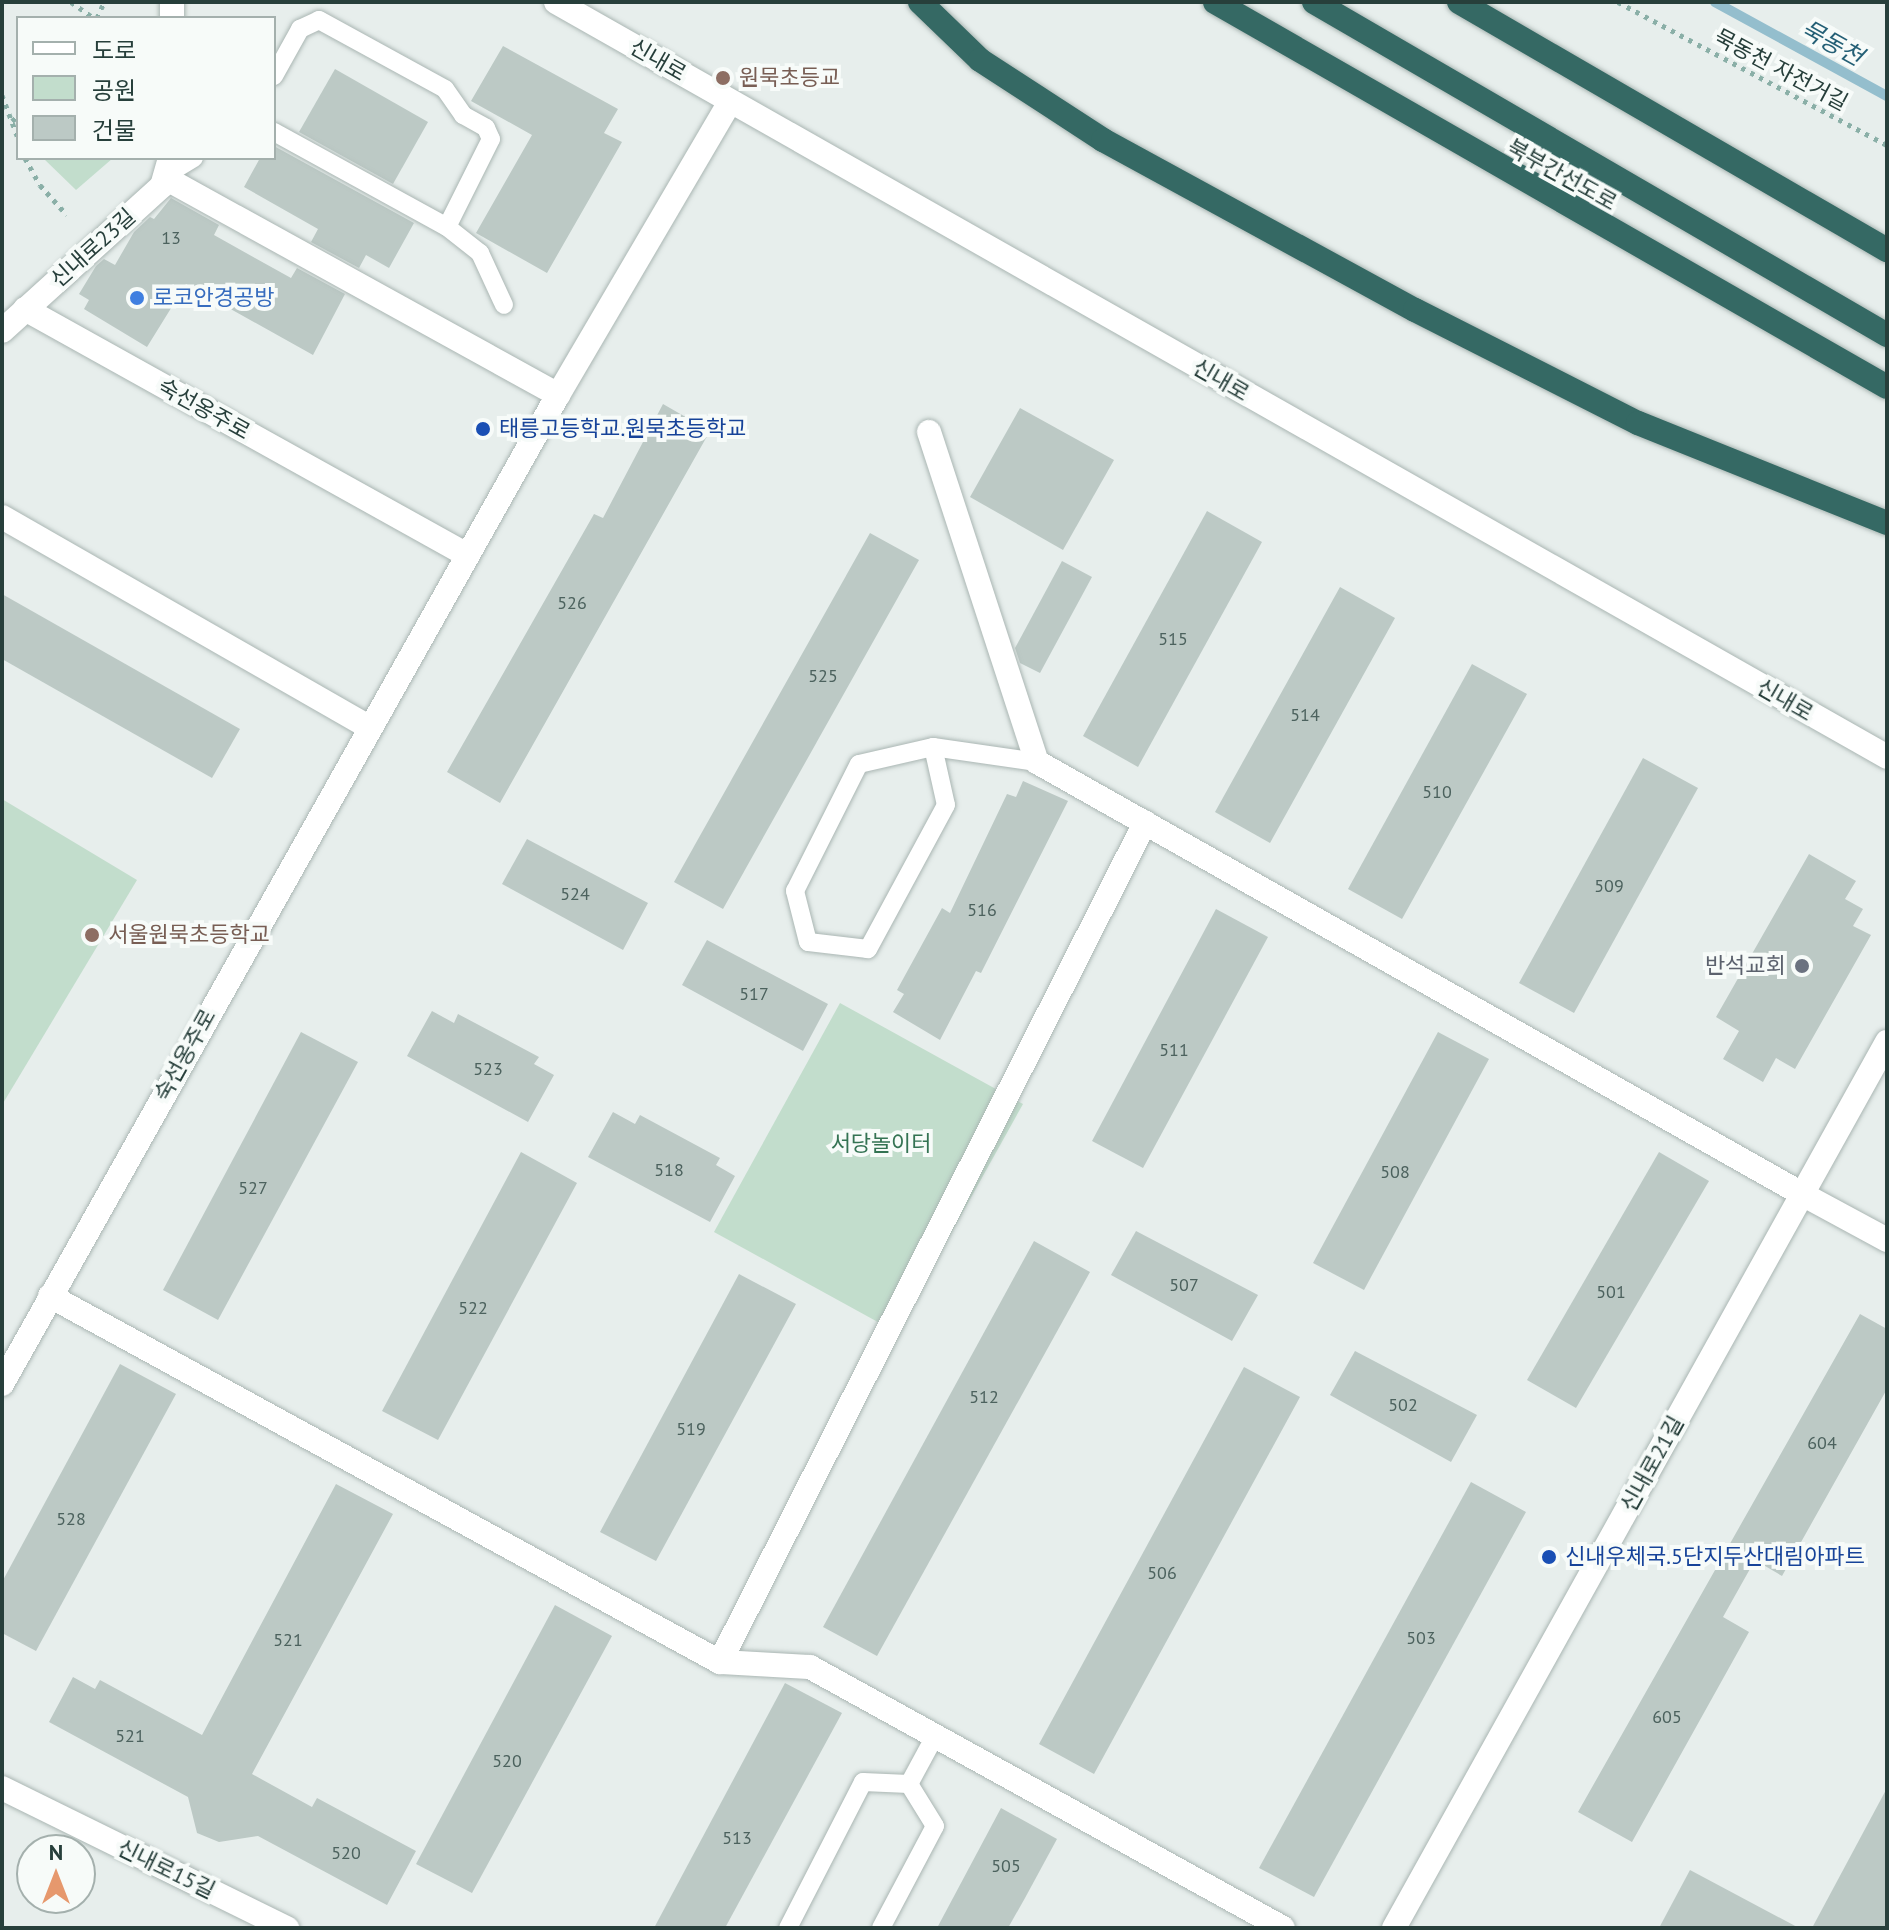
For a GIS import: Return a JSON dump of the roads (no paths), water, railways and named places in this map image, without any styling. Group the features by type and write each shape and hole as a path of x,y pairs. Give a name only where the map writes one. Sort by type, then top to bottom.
{"highway":[{"path":"920,2 980,60 1103,140 1415,310 1638,423 1887,523"},
{"name":"북부간선도로","path":"1215,2 1480,158 1887,387"},
{"name":"북부간선도로","path":"1314,2 1887,335"},
{"path":"1459,2 1887,250"}],"street":[{"name":"신내로","path":"556,2 1887,757"},
{"name":"숙선옹주로","path":"2,1384 467,555 730,102"},
{"path":"169,170 558,395"},
{"name":"신내로23길","path":"2,331 169,170"},
{"name":"숙선옹주로","path":"25,309 467,555"},
{"path":"929,432 1037,762 1887,1240"},
{"path":"2,517 370,728"},
{"path":"720,1662 1145,823"},
{"name":"신내로21길","path":"1394,1928 1887,1042"},
{"path":"50,1296 720,1662 810,1667 1283,1928"},
{"name":"신내로15길","path":"2,1788 287,1928"}],"lane":[{"path":"276,72 300,29 319,20 445,89 463,115 486,128 491,139 447,227"},
{"path":"276,133 447,227 480,253 504,305"},
{"path":"169,170 190,160"},
{"path":"933,747 946,805 868,949 808,942 795,891 859,764 933,747 1037,762"},
{"path":"909,1784 935,1736"},
{"path":"788,1928 863,1782 909,1784"},
{"path":"881,1928 935,1826 909,1784"}],"waterway":[{"name":"묵동천","path":"1715,2 1887,96"}],"place":[{"name":"원묵초등교","path":"723,78"},
{"name":"로코안경공방","path":"137,298"},
{"name":"태릉고등학교.원묵초등학교","path":"483,429"},
{"name":"서울원묵초등학교","path":"92,935"},
{"name":"반석교회","path":"1802,966"},
{"name":"신내우체국.5단지두산대림아파트","path":"1549,1557"}],"park label":[{"name":"서당놀이터","path":"881,1144"}]}
